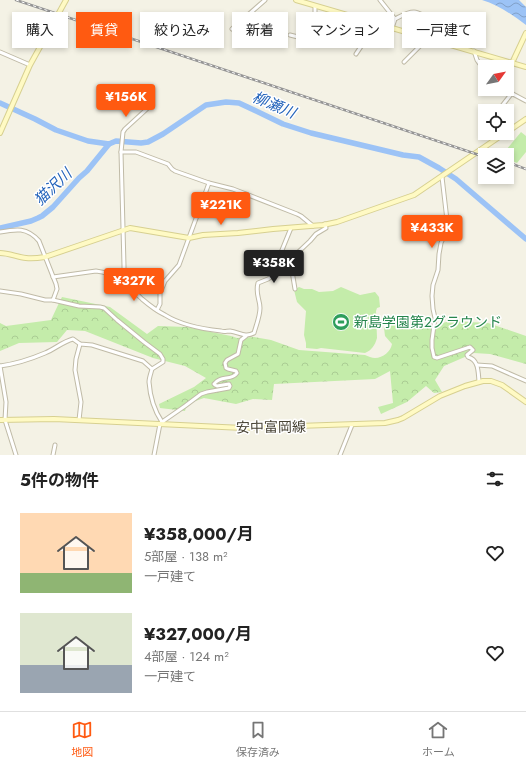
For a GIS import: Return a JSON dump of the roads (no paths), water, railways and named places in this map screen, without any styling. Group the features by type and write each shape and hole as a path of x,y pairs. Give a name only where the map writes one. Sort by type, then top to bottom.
{"street":[{"path":"0,133 30,65 66,0"},
{"path":"251,12 265,0"},
{"path":"296,0 336,12"},
{"path":"380,0 395,19"},
{"path":"290,35 298,37 302,34 317,32 319,24 315,15 315,6"},
{"path":"394,22 395,19 402,16"},
{"path":"513,60 526,33"},
{"path":"356,54 360,48"},
{"path":"404,62 418,48"},
{"path":"462,48 502,60"},
{"path":"474,51 478,61"},
{"path":"0,52 30,65"},
{"path":"514,64 526,67"},
{"path":"514,94 526,101"},
{"path":"503,104 510,96"},
{"path":"122,280 124,274 123,132 149,107"},
{"path":"514,127 526,119"},
{"path":"0,253 26,258 36,258 130,228 189,238 203,235 313,226 337,222 414,195 495,140"},
{"path":"122,150 136,152 168,164 172,169 301,216 313,226"},
{"path":"442,176 447,228 441,243 438,270 432,290 432,309 435,318 432,348 434,357 437,358 470,347 473,350 467,355 468,357 472,358 477,365 479,381"},
{"path":"157,310 160,304 160,294 165,281 179,265 209,183"},
{"path":"295,289 291,264 293,257 310,242 316,234 326,228 325,224"},
{"path":"161,423 201,394 230,388 229,384 217,386 214,384 217,380 233,377 237,373 236,371 228,370 225,363 227,360 238,354 241,340 254,333 260,307 257,293 258,283 271,277 291,228"},
{"path":"0,232 25,230 39,241 57,289 54,300"},
{"path":"53,277 96,271 102,272 122,280 146,302 171,318 187,324 222,332 229,331 246,336"},
{"path":"0,290 79,306 100,306 160,354 163,358 163,362 152,369 149,380 152,400 161,423 154,455"},
{"path":"16,455 2,420 6,402 0,366 31,359 73,339 80,344 92,345 143,361 152,369"},
{"path":"79,420 81,402 75,370 80,344"},
{"path":"477,365 492,366 526,382"},
{"name":"安中富岡線","path":"2,420 79,420 243,428 385,423 398,420 440,396 479,381 486,380 499,384 526,402"},
{"path":"340,455 352,425"},
{"path":"53,455 55,445"}],"water":[{"path":"482,0 519,0 526,7 526,25 505,11"}],"waterway":[{"name":"柳瀬川","path":"0,103 56,130 88,141 109,144 116,141 141,143 148,142 163,134 206,105 226,102 239,103 283,124 311,133 403,155 419,157 456,179 526,239"},
{"name":"猫沢川","path":"0,228 31,221 42,216 53,207 87,171 109,144"}],"railway":[{"path":"16,0 478,155"},
{"path":"514,165 526,169"}],"place":[{"name":"新島学園第2グラウンド","path":"341,322"}]}
